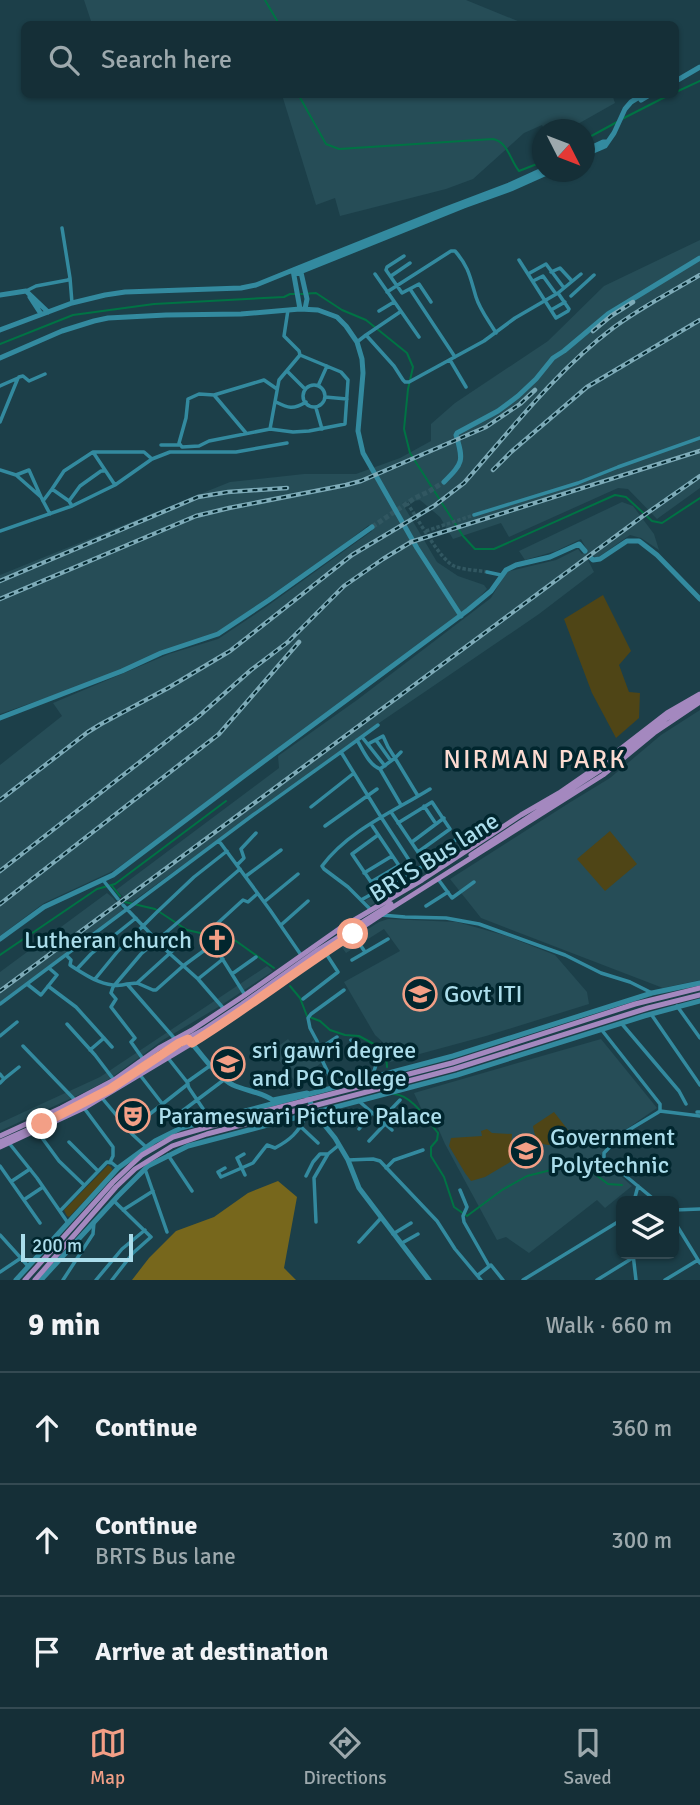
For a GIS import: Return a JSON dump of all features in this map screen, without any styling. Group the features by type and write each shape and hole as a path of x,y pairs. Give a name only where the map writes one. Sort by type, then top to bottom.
{"main road":[{"path":"0,1145 37,1131 84,1108 168,1058 224,1009 301,955 438,879 603,775 700,698"},
{"path":"0,1136 114,1080 177,1041 188,1039 242,1012 353,934 376,913 422,880 559,793 667,713 700,698"},
{"name":"BRTS Bus lane","path":"188,1039 318,950 599,771 667,718 700,698"},
{"path":"24,1280 113,1182 142,1155 185,1137 311,1103 455,1069 635,1004 700,985"},
{"path":"522,1044 700,995"},
{"path":"0,1145 89,1101 131,1076 177,1041"},
{"path":"35,1280 135,1168 185,1137"}],"street":[{"path":"679,77 700,65"},
{"path":"595,147 607,142 621,116 638,98"},
{"path":"629,105 644,98"},
{"path":"297,270 532,175"},
{"path":"0,330 90,298 125,292 241,288 256,285 532,180"},
{"path":"62,228 72,303"},
{"path":"387,292 454,251 469,272 477,299 496,333"},
{"path":"404,256 386,268 402,293 420,285 431,302"},
{"path":"444,482 458,467 461,458 457,433 498,411 518,396 550,361 608,314 700,258"},
{"path":"519,260 554,317 557,318 568,311 565,302 542,276 533,281"},
{"path":"391,276 410,263"},
{"path":"528,274 545,264 573,295 594,275"},
{"path":"551,272 560,268 572,281"},
{"path":"297,270 307,298 318,310"},
{"path":"375,274 419,337"},
{"path":"366,335 407,383 496,333 581,274"},
{"path":"0,295 28,293 36,286 70,278"},
{"path":"300,282 299,299 302,309"},
{"path":"410,289 455,357"},
{"path":"28,293 48,312"},
{"path":"28,293 41,314"},
{"path":"302,309 307,298"},
{"path":"379,311 394,302"},
{"path":"550,310 565,302"},
{"path":"0,358 62,331 108,318 241,314 302,309 318,310 337,317 356,342 362,359 358,431 363,453 461,616"},
{"path":"161,445 200,446 209,441 270,429 293,432 345,424 349,384 346,377 341,372 300,355 284,336 288,310"},
{"path":"356,342 400,312"},
{"path":"270,429 279,380 300,355"},
{"path":"450,360 466,387"},
{"path":"318,386 327,366"},
{"path":"287,371 306,390"},
{"path":"0,386 18,377 23,376 29,381 45,374"},
{"path":"0,422 18,377"},
{"path":"179,445 188,400 199,394 214,395 264,380 277,389"},
{"path":"310,386 318,386 325,397 322,404 316,407 306,402 306,390 310,386"},
{"path":"214,395 246,433"},
{"path":"325,397 348,399"},
{"path":"275,401 291,408 297,408 306,402"},
{"path":"316,407 322,429"},
{"path":"474,515 578,483 700,438"},
{"path":"0,531 72,506 115,485 152,459 170,452 236,452 287,443"},
{"path":"43,498 64,471 93,452 144,452 152,459"},
{"path":"93,452 115,485"},
{"path":"0,470 16,475 43,498"},
{"path":"16,475 29,470 50,514"},
{"path":"69,501 80,486 105,471"},
{"path":"52,489 72,506"},
{"path":"0,718 161,653 218,634 372,527"},
{"path":"590,557 593,561 600,559 627,541 639,541 657,555 700,599"},
{"path":"0,939 44,907 106,884 113,875 244,776 461,616 491,591 506,570 550,557 579,544 585,551"},
{"path":"486,572 501,575"},
{"path":"0,1004 378,725"},
{"path":"362,737 382,767 401,805"},
{"path":"368,744 384,737 393,759"},
{"path":"357,740 376,768 382,767 401,751"},
{"path":"375,740 393,759 418,796"},
{"path":"341,752 422,880"},
{"path":"312,807 354,773"},
{"path":"325,826 377,789"},
{"path":"430,789 352,836 330,855 322,866 324,869 376,913 446,918 479,924 565,955 652,993"},
{"path":"398,823 432,802 444,818 450,829 418,852"},
{"path":"424,807 436,824"},
{"path":"391,812 426,864"},
{"path":"412,842 444,818"},
{"path":"371,824 406,876"},
{"path":"144,1059 131,1042 135,1038 111,1007 116,999 111,993 113,987 141,954 238,867 244,858 241,849 256,834"},
{"path":"378,835 352,853 364,873 372,882 398,866"},
{"path":"361,901 426,864 458,838"},
{"path":"219,841 301,955"},
{"path":"246,876 281,850"},
{"path":"94,979 118,951 194,877 227,851"},
{"path":"364,873 392,856"},
{"path":"264,902 298,874"},
{"path":"438,879 453,898 474,882"},
{"path":"106,884 118,899"},
{"path":"426,906 448,892"},
{"path":"245,995 208,935 243,900 248,902 258,894"},
{"path":"281,925 308,901"},
{"path":"123,905 198,979 224,1009"},
{"path":"77,969 91,954 137,918"},
{"path":"353,934 365,952"},
{"path":"137,983 190,935"},
{"path":"352,960 388,939"},
{"path":"66,955 71,960 70,965 113,987 137,983 154,990 213,944"},
{"path":"303,999 338,972 325,952"},
{"path":"232,974 256,957"},
{"path":"198,979 223,960"},
{"path":"27,984 41,995 57,975 49,968"},
{"path":"127,984 177,1041"},
{"path":"225,1168 218,1172 221,1177 254,1162 267,1144 276,1148 288,1141 301,1127 311,1103 335,1087 453,1056 652,993 700,985"},
{"path":"48,986 76,1007 112,1047"},
{"path":"335,1087 322,1060 309,1017 344,990"},
{"path":"41,1280 145,1169 168,1155 185,1137 210,1120 274,1102 358,1100 457,1075 700,1001"},
{"path":"677,1006 700,1038"},
{"path":"651,1014 700,1085"},
{"path":"0,1037 17,1022"},
{"path":"621,1023 679,1091 686,1104"},
{"path":"66,1024 114,1080"},
{"path":"601,1029 659,1101 660,1111"},
{"path":"319,1049 337,1037"},
{"path":"90,1050 104,1038"},
{"path":"188,1039 234,1086 265,1096 274,1102"},
{"path":"351,1040 378,1059 372,1077"},
{"path":"23,1046 75,1100"},
{"path":"168,1058 210,1120"},
{"path":"146,1117 211,1065"},
{"path":"0,1074 2,1081 19,1067"},
{"path":"140,1075 185,1137"},
{"path":"173,1118 225,1079"},
{"path":"102,1098 146,1147"},
{"path":"358,1100 392,1130"},
{"path":"369,1141 400,1100"},
{"path":"311,1103 348,1160 359,1188 429,1280"},
{"path":"60,1211 113,1156 113,1147 84,1108"},
{"path":"650,1196 603,1156 617,1138 660,1111 699,1113"},
{"path":"359,1129 372,1114"},
{"path":"16,1280 118,1168 146,1147 185,1137 306,1115"},
{"path":"301,1127 318,1143"},
{"path":"37,1131 59,1161 84,1185"},
{"path":"69,1142 98,1171"},
{"path":"9,1143 68,1223"},
{"path":"316,1222 313,1182 328,1154 339,1145"},
{"path":"386,1168 394,1160 423,1150"},
{"path":"306,1176 317,1157 323,1153 328,1154"},
{"path":"244,1154 237,1158 245,1175"},
{"path":"168,1155 192,1191"},
{"path":"348,1160 376,1159 386,1168 437,1221 455,1249 481,1280"},
{"path":"110,1161 118,1168"},
{"path":"0,1167 40,1223"},
{"path":"11,1182 30,1169"},
{"path":"145,1169 167,1232"},
{"path":"635,1196 638,1186"},
{"path":"24,1200 43,1187"},
{"path":"460,1190 467,1207 463,1216 464,1222 489,1266 494,1267 503,1280"},
{"path":"123,1210 153,1191"},
{"path":"112,1280 133,1253 150,1238 114,1201"},
{"path":"679,1210 700,1209"},
{"path":"359,1242 381,1218"},
{"path":"63,1280 93,1234 94,1222"},
{"path":"393,1234 411,1223"},
{"path":"523,1280 616,1223"},
{"path":"96,1280 122,1249 145,1230"},
{"path":"401,1244 418,1234"},
{"path":"665,1280 699,1262 679,1234"},
{"path":"0,1235 28,1266"},
{"path":"0,1272 21,1258"},
{"path":"597,1280 627,1259"},
{"path":"633,1259 636,1280"},
{"path":"478,1275 489,1266"},
{"path":"535,1274 537,1280"}],"shaded area":[{"path":"84,0 466,0 518,21 91,21"},
{"path":"283,98 613,98 615,103 587,119 532,119 532,129 524,133 473,179 446,189 340,216 335,198 316,205"},
{"path":"700,240 700,488 657,519 628,489 618,488 509,537 501,523 453,539 440,517 420,500 402,503 437,562 458,576 484,585 487,589 473,604 115,870 44,903 0,936 0,765 62,716 53,703 169,654 218,639 372,531 369,525 217,633 114,674 0,714 0,575 230,482 304,474 356,474 400,458 431,441 431,424 455,403 548,341 604,286"},
{"path":"622,502 633,506 654,534 659,550 641,538 630,535 597,558 593,556 588,560 594,572 539,614 382,721 132,902 116,890 279,768 278,756 491,598 506,572 556,560 578,549 582,554 587,550 581,539 556,551 525,560 519,551"},
{"path":"603,595 631,651 619,665 629,692 640,693 639,718 616,738 592,693 564,619"},
{"path":"700,710 700,980 663,988 481,918 450,879 610,778 661,735"},
{"path":"610,831 637,864 605,891 577,859"},
{"path":"466,839 469,844 370,906 365,901 418,872"},
{"path":"107,893 123,910 0,1002 0,972"},
{"name":"Govt ITI","path":"388,919 457,922 507,936 555,955 587,992 589,1004 390,1062 387,1046 375,1035 344,982 400,951 384,929 346,953 341,946"},
{"path":"267,966 273,971 163,1040 111,1078 0,1131 0,1123 100,1077"},
{"path":"288,1039 299,1052 314,1040 321,1063 316,1067 322,1074 297,1084 272,1051"},
{"name":"Government Polytechnic","path":"601,1039 657,1108 615,1137 599,1157 632,1186 616,1196 605,1208 597,1200 529,1253 506,1237 497,1240 438,1128 421,1108 414,1093"},
{"path":"554,1112 575,1139 573,1142 547,1145 538,1140 533,1126"},
{"path":"487,1129 492,1133 512,1134 512,1161 485,1177 471,1181 449,1146 451,1138 482,1136 481,1131"},
{"path":"108,1165 113,1171 69,1217 67,1216 64,1210"},
{"path":"278,1181 297,1197 284,1268 296,1280 132,1280 176,1231 214,1217 248,1193"}],"waterway":[{"path":"265,0 277,21"},
{"path":"679,91 700,81"},
{"path":"300,98 326,144 339,149 493,139 502,144 519,171 532,166"},
{"path":"622,119 663,98"},
{"path":"595,134 617,122"},
{"path":"301,294 316,293 342,310 366,320 407,353 413,367 404,429 410,453 463,536 475,549 494,549 615,495 626,497 652,521 662,523 700,498"},
{"path":"0,344 73,315 154,304 284,297 295,294"},
{"path":"0,955 97,889 115,884 226,801"},
{"path":"112,886 120,896"},
{"path":"125,902 155,909 187,930 236,941 274,968"},
{"path":"290,986 300,998 307,1016 320,1021 330,1030 359,1036 383,1049 387,1067"},
{"path":"394,1094 413,1103 438,1133 437,1140 431,1147 431,1156 444,1177 454,1207 467,1216 502,1190 527,1176 559,1168 587,1168 608,1184 622,1185"}],"tunnel":[{"path":"372,527 444,482"},
{"path":"407,503 448,562 461,568 487,572"},
{"path":"426,531 474,515"}],"railway":[{"path":"0,800 88,732 230,651 352,555 434,506 464,483 535,402 592,345 634,314 700,275"},
{"path":"593,331 633,302"},
{"path":"493,470 587,387 700,320"},
{"path":"0,599 196,516 361,481 486,427 520,404 535,390"},
{"path":"0,871 199,716 251,670 288,642 344,586 411,542 700,451"},
{"path":"0,991 700,476"},
{"path":"0,581 198,497 287,488"},
{"path":"0,904 219,734 299,642"}],"place":[{"name":"Lutheran church","path":"217,940"},
{"name":"Govt ITI","path":"420,994"},
{"name":"sri gawri degree and PG College","path":"228,1064"},
{"name":"Parameswari Picture Palace","path":"133,1116"},
{"name":"Government Polytechnic","path":"526,1151"}],"district":[{"name":"NIRMAN PARK","path":"535,759"}],"route":[{"path":"42,1124 110,1089 179,1043 188,1039 192,1043 353,934"}]}
